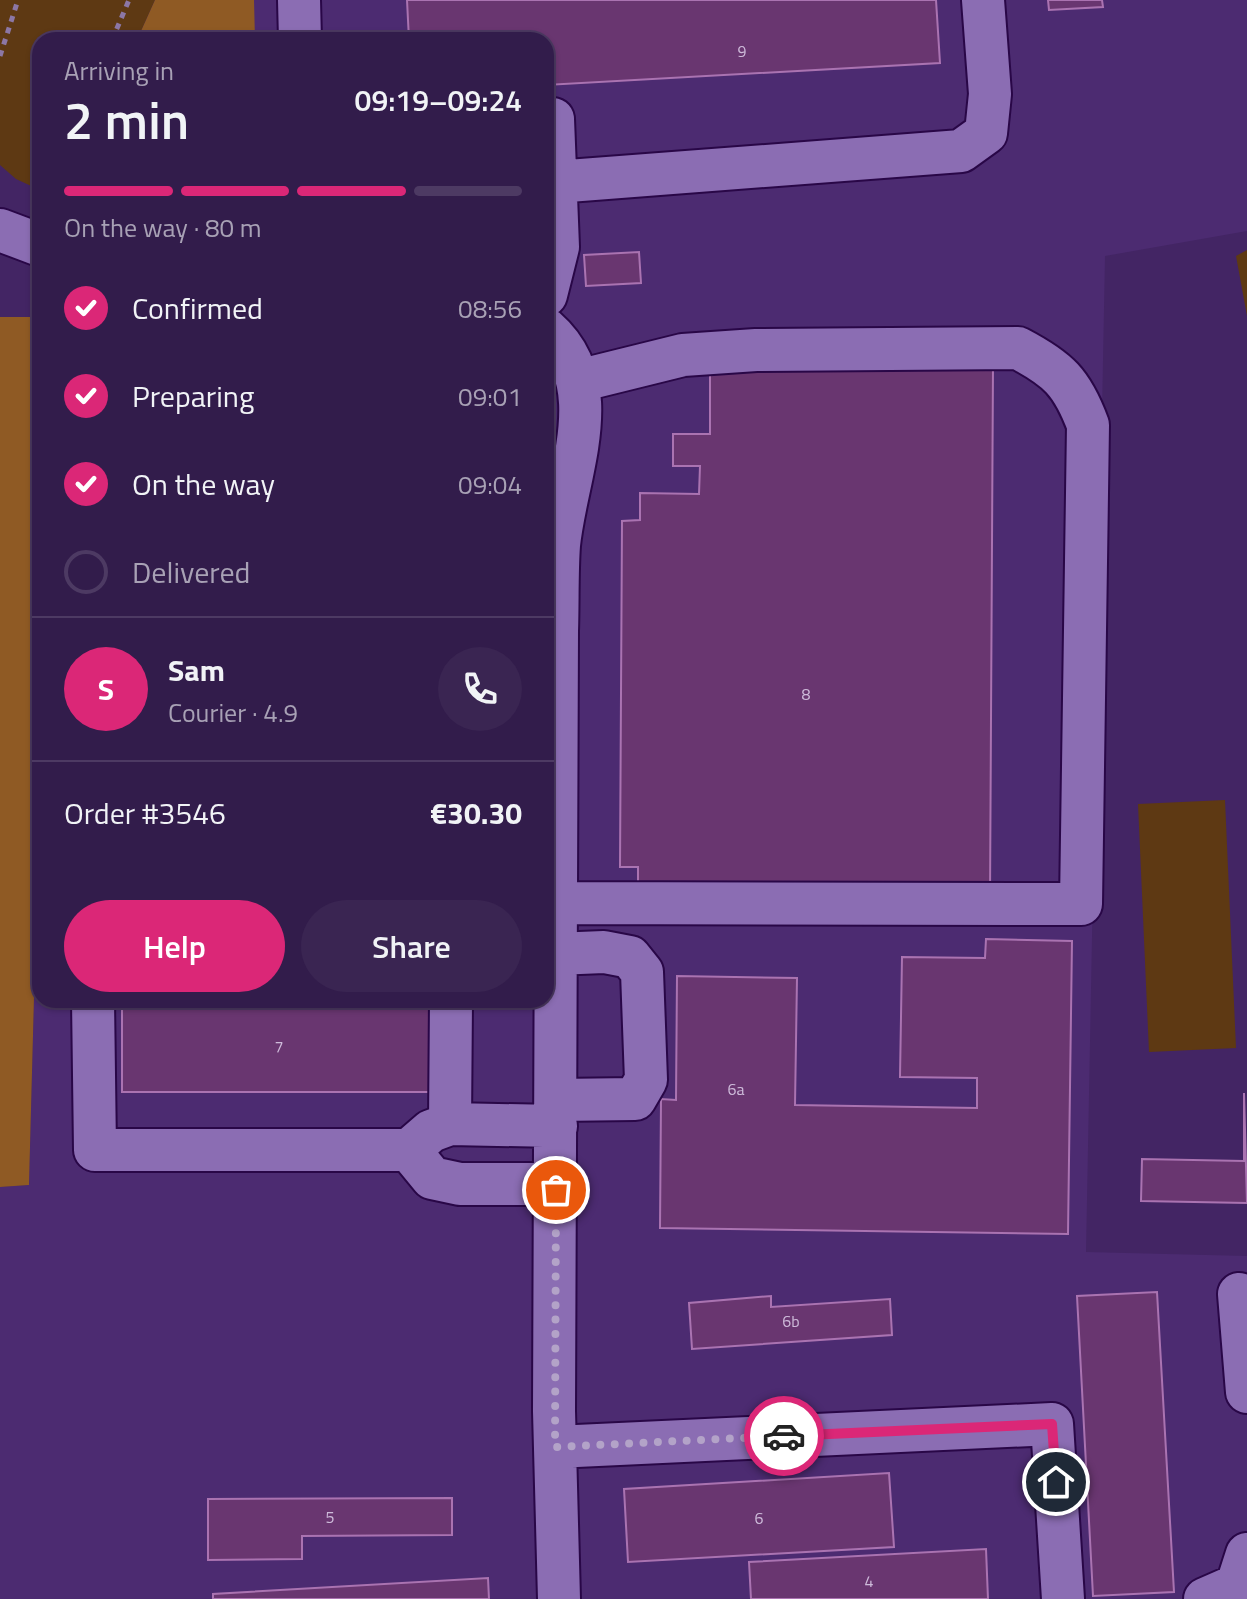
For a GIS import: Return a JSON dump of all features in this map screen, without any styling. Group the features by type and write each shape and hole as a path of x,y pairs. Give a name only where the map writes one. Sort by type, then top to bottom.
{"street":[{"path":"299,0 300,32"},
{"path":"555,182 961,151 986,133 990,94 983,0"},
{"path":"554,150 558,247 554,263"},
{"path":"0,230 32,242"},
{"path":"554,337 565,349 578,381 579,446 559,545 554,604"},
{"path":"555,903 1081,904 1088,425 1075,392 1052,366 1018,348 756,350 683,355 578,381"},
{"path":"554,811 555,1447 559,1599"},
{"path":"93,1008 95,1150 409,1150 431,1131 450,1124 556,1113 635,1099 646,1080 642,972 630,957 604,952 555,954"},
{"path":"450,1124 451,1008"},
{"path":"409,1150 432,1178 460,1184 556,1184"},
{"path":"1239,1294 1247,1392"},
{"path":"555,1447 1052,1424 1063,1599"},
{"path":"1205,1599 1237,1585 1247,1554"}],"path":[{"path":"0,56 18,0"},
{"path":"115,32 129,0"}],"shaded area":[{"path":"0,0 155,0 141,32 32,32 32,186 16,179 0,165"},
{"path":"155,0 254,0 255,32 141,32"},
{"path":"253,0 1247,0 1247,231 1105,256 1086,1252 1247,1256 1247,1599 0,1599 0,1187 29,1185 34,1008 554,1008 554,32 253,32"},
{"path":"1247,250 1247,316 1236,256"},
{"path":"0,317 32,317 34,1008 29,1185 0,1187"},
{"path":"1225,800 1236,1048 1149,1052 1138,804"}],"building":[{"path":"407,0 936,0 940,63 554,85 554,32 409,32"},
{"path":"1048,0 1102,0 1103,7 1049,10"},
{"path":"639,252 641,283 586,286 584,255"},
{"path":"710,364 993,366 990,896 638,894 638,867 620,867 622,521 640,520 640,493 699,494 700,466 673,466 673,434 710,434"},
{"path":"986,939 1072,941 1068,1234 660,1228 661,1099 676,1100 677,976 797,978 795,1105 977,1108 977,1078 900,1077 902,957 985,958"},
{"path":"122,1008 437,1008 437,1092 122,1092"},
{"path":"1244,1093 1247,1203 1141,1201 1142,1159 1244,1161"},
{"path":"1157,1292 1174,1592 1093,1596 1077,1296"},
{"path":"771,1296 771,1307 890,1299 892,1335 692,1349 689,1303"},
{"path":"889,1473 894,1547 628,1562 624,1489"},
{"path":"452,1498 452,1535 302,1536 302,1559 208,1560 208,1499"},
{"path":"986,1549 988,1599 751,1599 749,1562"},
{"path":"488,1578 489,1599 213,1599 213,1594"}],"way so far":[{"path":"556,1190 555,1447 784,1436"}],"route":[{"path":"784,1436 1052,1424 1056,1482"}]}
